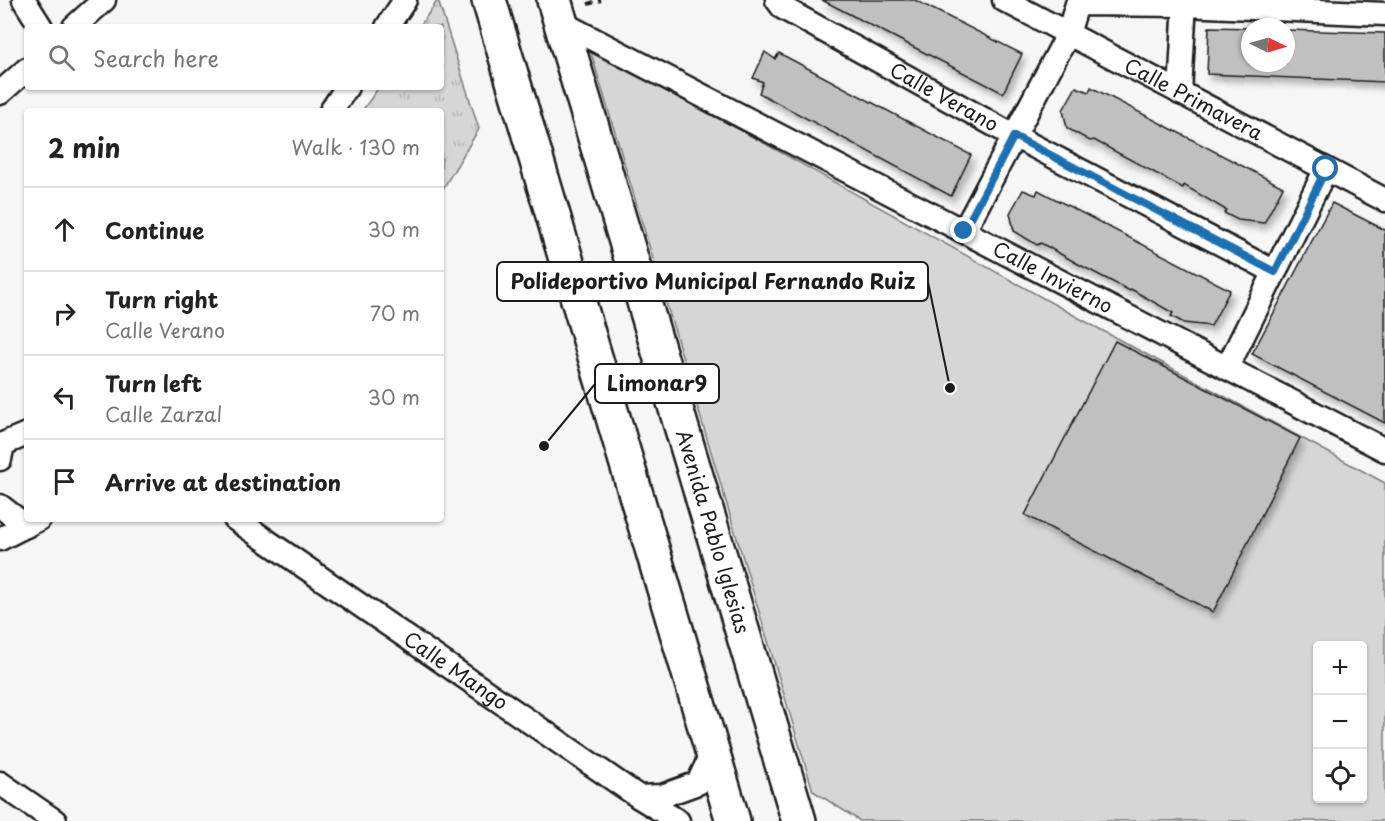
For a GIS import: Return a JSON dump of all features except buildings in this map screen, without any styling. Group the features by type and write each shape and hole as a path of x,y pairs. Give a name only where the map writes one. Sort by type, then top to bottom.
{"street":[{"path":"24,0 39,24"},
{"path":"77,24 104,0"},
{"path":"389,24 405,0"},
{"path":"489,0 733,821"},
{"name":"Calle Verano","path":"777,0 783,8 1014,136 1275,272"},
{"name":"Calle Primavera","path":"1004,0 1385,200"},
{"path":"964,231 1068,34 1077,4 1185,2 1385,14"},
{"path":"1180,93 1185,2"},
{"name":"Calle Invierno","path":"557,11 964,231 1385,450"},
{"name":"Avenida Pablo Iglesias","path":"557,11 799,821"},
{"path":"0,93 24,72"},
{"path":"333,108 345,90"},
{"path":"1227,368 1326,169"},
{"path":"1,447 24,436"},
{"path":"0,506 24,518"},
{"path":"0,539 32,522"},
{"name":"Calle Mango","path":"239,522 639,797 678,821"},
{"path":"639,797 662,796 698,783 713,751"},
{"path":"0,783 55,821"}],"green space":[{"path":"438,0 479,129 444,187 444,108 364,108 377,90 444,90 444,24 421,24"},
{"path":"589,46 1079,318 1385,483 1385,821 860,821 813,791"}],"place":[{"name":"Polideportivo Municipal Fernando Ruiz","path":"950,388"},
{"name":"Limonar9","path":"544,446"}],"route":[{"path":"964,231 1014,136 1275,272 1326,169"}]}
